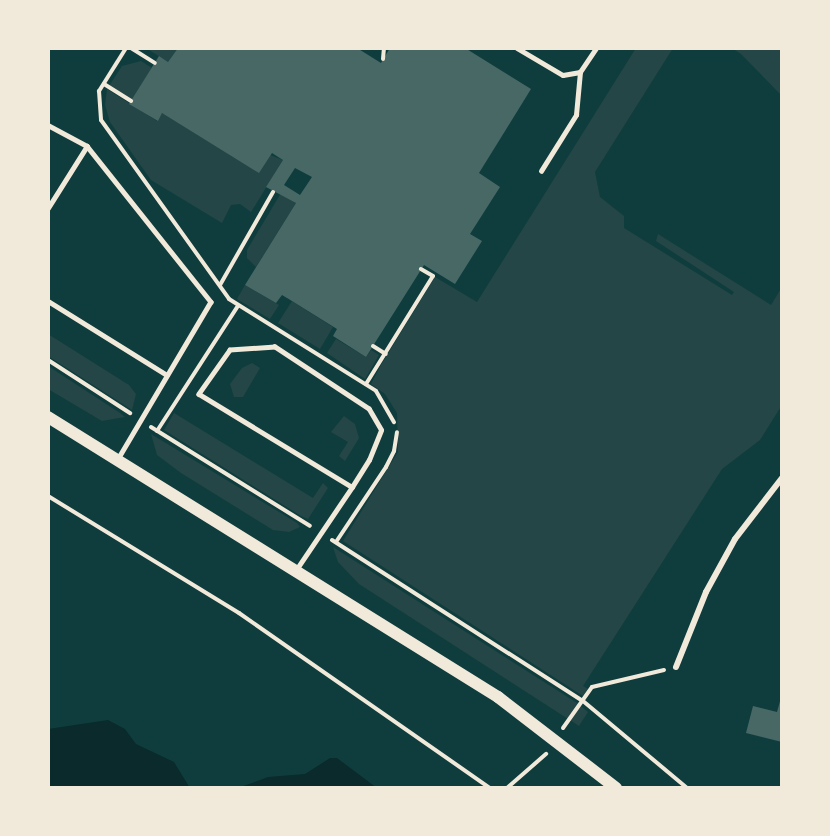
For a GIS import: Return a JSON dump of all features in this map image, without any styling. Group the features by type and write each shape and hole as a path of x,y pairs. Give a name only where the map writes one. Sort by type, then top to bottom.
{"main road":[{"path":"48,417 488,690 555,738 616,788"}],"street":[{"path":"676,667 711,583 735,539 782,478"}],"lane":[{"path":"516,48 563,75 579,72"},
{"path":"541,171 576,115 579,72 596,48"},
{"path":"48,125 87,146 211,302 118,459"},
{"path":"48,208 87,146"},
{"path":"48,301 167,375"},
{"path":"296,570 352,487 369,460 381,430 369,409 275,347 230,350 199,394 352,487"}],"path":[{"path":"126,48 104,84 97,104 101,120 220,285 238,306 366,384 392,413 397,431 394,451 336,542"},
{"path":"131,48 155,63"},
{"path":"383,59 384,48"},
{"path":"104,84 131,101"},
{"path":"220,285 273,192"},
{"path":"366,384 433,276 421,268"},
{"path":"157,431 238,306"},
{"path":"373,346 386,354"},
{"path":"48,360 583,701 687,788"},
{"path":"48,496 239,613 490,788"},
{"path":"507,788 515,778 530,771 600,682 676,667"}],"shaded area":[{"path":"146,48 178,48 168,62"},
{"path":"636,48 673,48 595,172 600,197 624,216 624,228 732,295 734,292 656,241 658,234 771,305 782,287 782,405 760,440 722,469 583,686 588,689 583,696 343,541 398,452 397,413 385,394 371,384 381,365 435,277 477,302"},
{"path":"732,48 782,48 782,96 741,54"},
{"path":"141,61 152,68 132,100 109,86 122,66"},
{"path":"107,89 157,121 162,113 283,160 251,212 240,204 231,205 222,223 151,180 110,122 105,105"},
{"path":"281,193 296,203 256,267 247,258 247,250"},
{"path":"245,285 279,305 270,319 237,299"},
{"path":"292,301 333,327 320,349 278,323"},
{"path":"48,334 129,385 136,394 132,410 48,356"},
{"path":"336,339 366,357 371,350 379,355 365,379 327,353"},
{"path":"252,363 260,368 243,397 234,397 230,384 242,368"},
{"path":"48,366 125,417 102,421 48,389"},
{"path":"174,413 313,498 323,483 328,488 308,519 301,516 164,430"},
{"path":"344,416 355,424 359,438 345,461 339,456 348,442 331,432"},
{"path":"151,434 297,523 300,527 289,532 273,530 181,473 157,455"},
{"path":"333,547 577,703 588,712 579,726 359,584 338,562"},
{"path":"108,720 125,729 136,744 174,762 190,788 48,788 48,729"},
{"path":"330,758 337,758 377,788 238,788 268,777 305,774"}],"building":[{"path":"178,48 357,48 381,63 390,48 465,48 531,89 479,173 500,187 470,234 482,241 455,284 424,265 366,357 333,336 337,329 282,295 276,303 245,285 296,203 266,187 283,160 272,153 259,173 162,113 158,121 129,104 159,56 168,62","holes":["295,168 312,177 300,195 284,185"]},
{"path":"782,694 782,742 746,733 753,706 777,712"}]}
